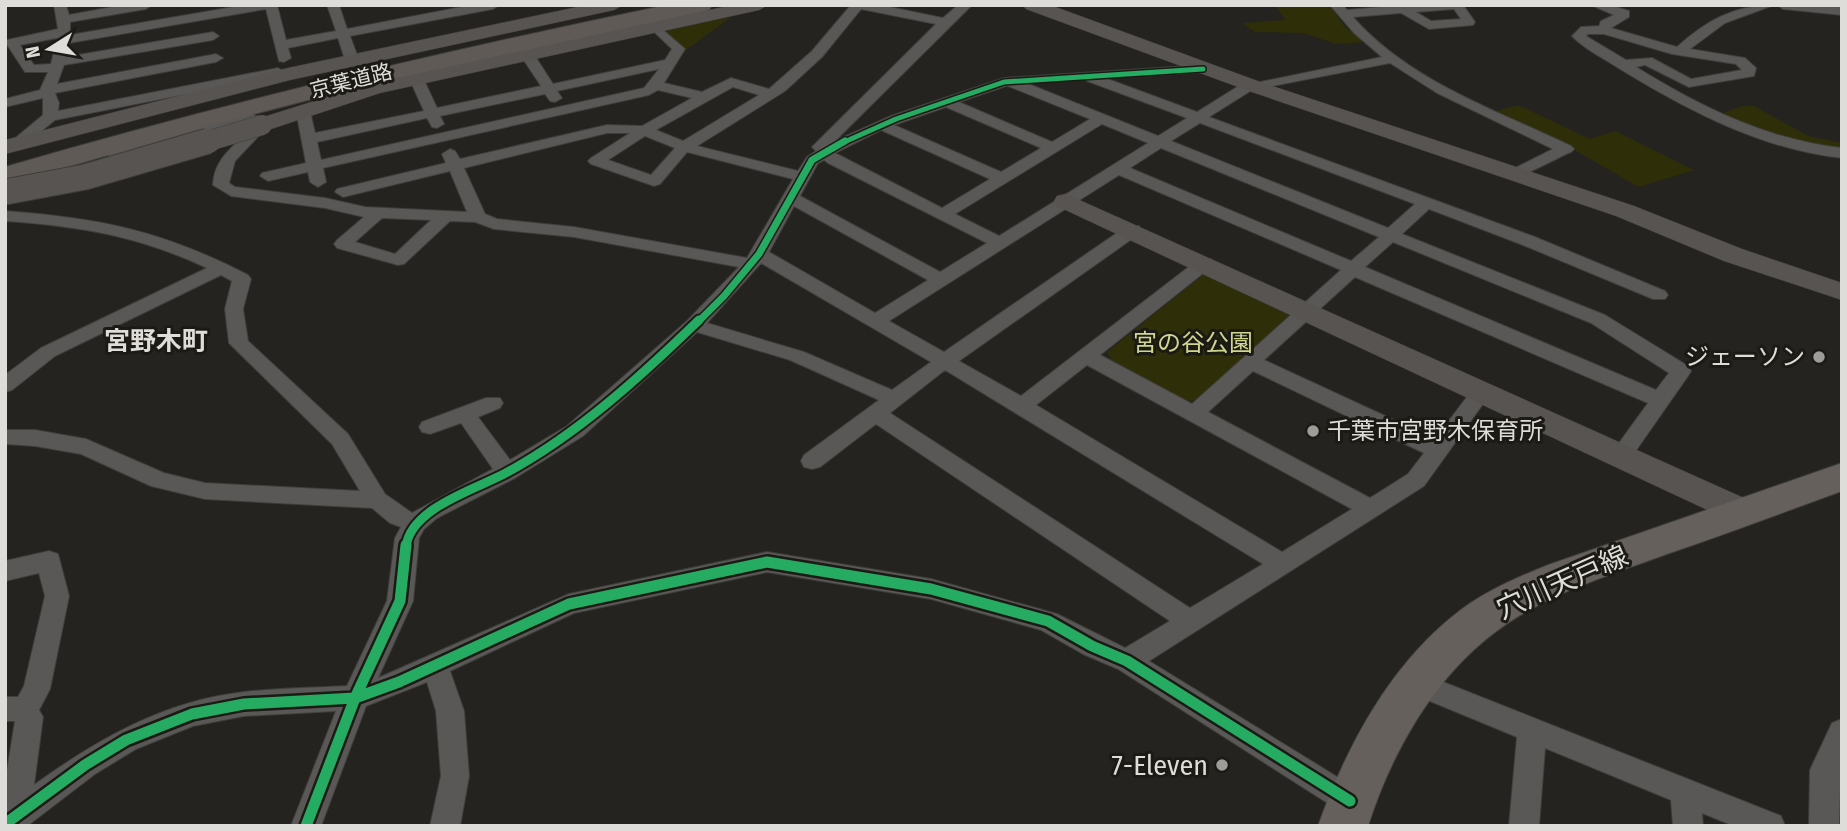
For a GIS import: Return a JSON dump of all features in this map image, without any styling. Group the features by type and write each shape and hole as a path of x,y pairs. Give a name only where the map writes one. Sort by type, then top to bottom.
{"highway":[{"name":"京葉道路","path":"5,176 324,87 488,49 701,5"},
{"name":"京葉道路","path":"10,151 174,115 322,77 657,16"}],"main road":[{"name":"穴川天戸線","path":"1346,813 1396,713 1445,650 1476,622 1511,599 1564,575 1842,476"}],"street":[{"path":"146,5 63,24 12,43 30,69 213,36"},
{"path":"63,24 211,15 270,5 288,72"},
{"path":"333,5 352,60"},
{"path":"281,45 396,19 493,5"},
{"path":"10,151 50,117 352,60 614,5"},
{"path":"5,192 85,177 416,78 526,54 657,16 759,5"},
{"path":"772,94 732,82 645,130 596,161 654,181 684,147 772,94 817,54 860,5 945,22"},
{"path":"966,5 836,128 820,147 833,160 1000,243"},
{"path":"1032,5 1203,69 1625,211 1733,255 1842,292"},
{"path":"1339,9 1403,9 1456,5 1469,22 1429,25 1403,9"},
{"path":"1597,5 1625,14 1605,24 1605,30"},
{"path":"1680,51 1702,30 1724,17 1768,5"},
{"path":"1783,5 1842,11"},
{"path":"1339,9 1393,59 1450,93 1566,149 1538,160 1515,174"},
{"path":"464,10 478,33"},
{"path":"211,15 219,83"},
{"path":"268,176 649,91 656,85 666,64 679,49 657,16"},
{"path":"50,117 52,103 48,91 59,65 63,24"},
{"path":"1622,65 1647,61 1689,83 1749,73 1749,68 1740,61 1680,51 1605,30 1585,30 1578,36 1622,65 1683,100 1797,147 1842,153"},
{"path":"526,54 577,136"},
{"path":"5,103 48,91 216,58"},
{"path":"876,321 1160,141 1253,86 1393,59"},
{"path":"309,139 666,64"},
{"path":"306,826 355,698 400,601 407,538 415,523 429,512 506,472 575,431 694,325 756,259 812,160 823,152 882,125 1009,81 1203,69"},
{"path":"10,151 288,72"},
{"path":"1084,75 1586,263 1659,295"},
{"path":"416,78 478,217"},
{"path":"1009,81 1598,319 1681,371 1622,454"},
{"path":"656,85 704,97"},
{"path":"945,101 1053,148"},
{"path":"303,111 318,182"},
{"path":"943,214 1102,118"},
{"path":"262,125 244,145 225,159 219,173 220,185 231,191 379,212 478,217 494,224 574,232 756,259 876,321 1022,405 1281,563"},
{"path":"882,125 1002,178"},
{"path":"343,192 607,129 629,127 645,130 684,147 802,177"},
{"path":"1117,168 1660,400"},
{"path":"791,198 941,280"},
{"path":"1066,201 1483,390 1743,512"},
{"path":"1194,413 1426,203"},
{"path":"379,212 343,244 398,260 445,216"},
{"path":"5,216 82,222 144,238 222,268 242,279 234,309 239,343 341,439 377,500 398,517 415,523"},
{"path":"812,461 945,361 1133,230"},
{"path":"1022,405 1205,263"},
{"path":"5,385 48,352 222,268"},
{"path":"694,325 797,356 885,406 1188,620"},
{"path":"1086,356 1370,508"},
{"path":"1251,362 1438,450"},
{"path":"1127,661 1188,620 1416,480 1483,390"},
{"path":"430,427 494,403"},
{"path":"465,414 506,472"},
{"path":"5,437 35,438 86,447 159,480 205,491 377,500"},
{"path":"5,572 49,561 57,596 37,689 15,709 29,717 10,821"},
{"path":"10,821 85,765 126,740 192,714 244,704 355,698 569,604 767,562 931,589 1048,621 1092,646 1127,661 1346,813"},
{"path":"435,665 450,711 455,776 445,826"},
{"path":"1418,684 1770,826"},
{"path":"1524,826 1532,730"},
{"path":"1824,826 1824,770 1842,732"},
{"path":"1685,793 1688,826"}],"green space":[{"path":"1275,5 1330,5 1344,26 1364,42 1336,44 1304,33 1255,32 1242,23 1285,20"},
{"path":"731,17 686,50 665,34 671,28"},
{"path":"1518,105 1590,139 1615,131 1694,170 1639,187 1571,148 1493,112"},
{"path":"1742,106 1754,106 1808,136 1842,143 1842,149 1789,142 1721,114"},
{"name":"宮の谷公園","path":"1203,275 1213,275 1284,308 1290,318 1202,400 1183,401 1112,361 1107,352"}],"cycle path":[{"path":"306,826 355,698 400,601 407,538 415,523 429,512 507,472 575,431 694,325 724,296 759,254 812,160 852,137 896,119 1004,82 1203,69"},
{"path":"5,824 85,765 126,740 192,714 244,704 355,698 399,682 569,604 767,562 931,589 1048,621 1092,646 1127,661 1350,801"}],"place":[{"name":"ジェーソン","path":"1819,357"},
{"name":"千葉市宮野木保育所","path":"1313,431"},
{"name":"7-Eleven","path":"1222,765"}],"district":[{"name":"宮野木町","path":"156,341"}]}
